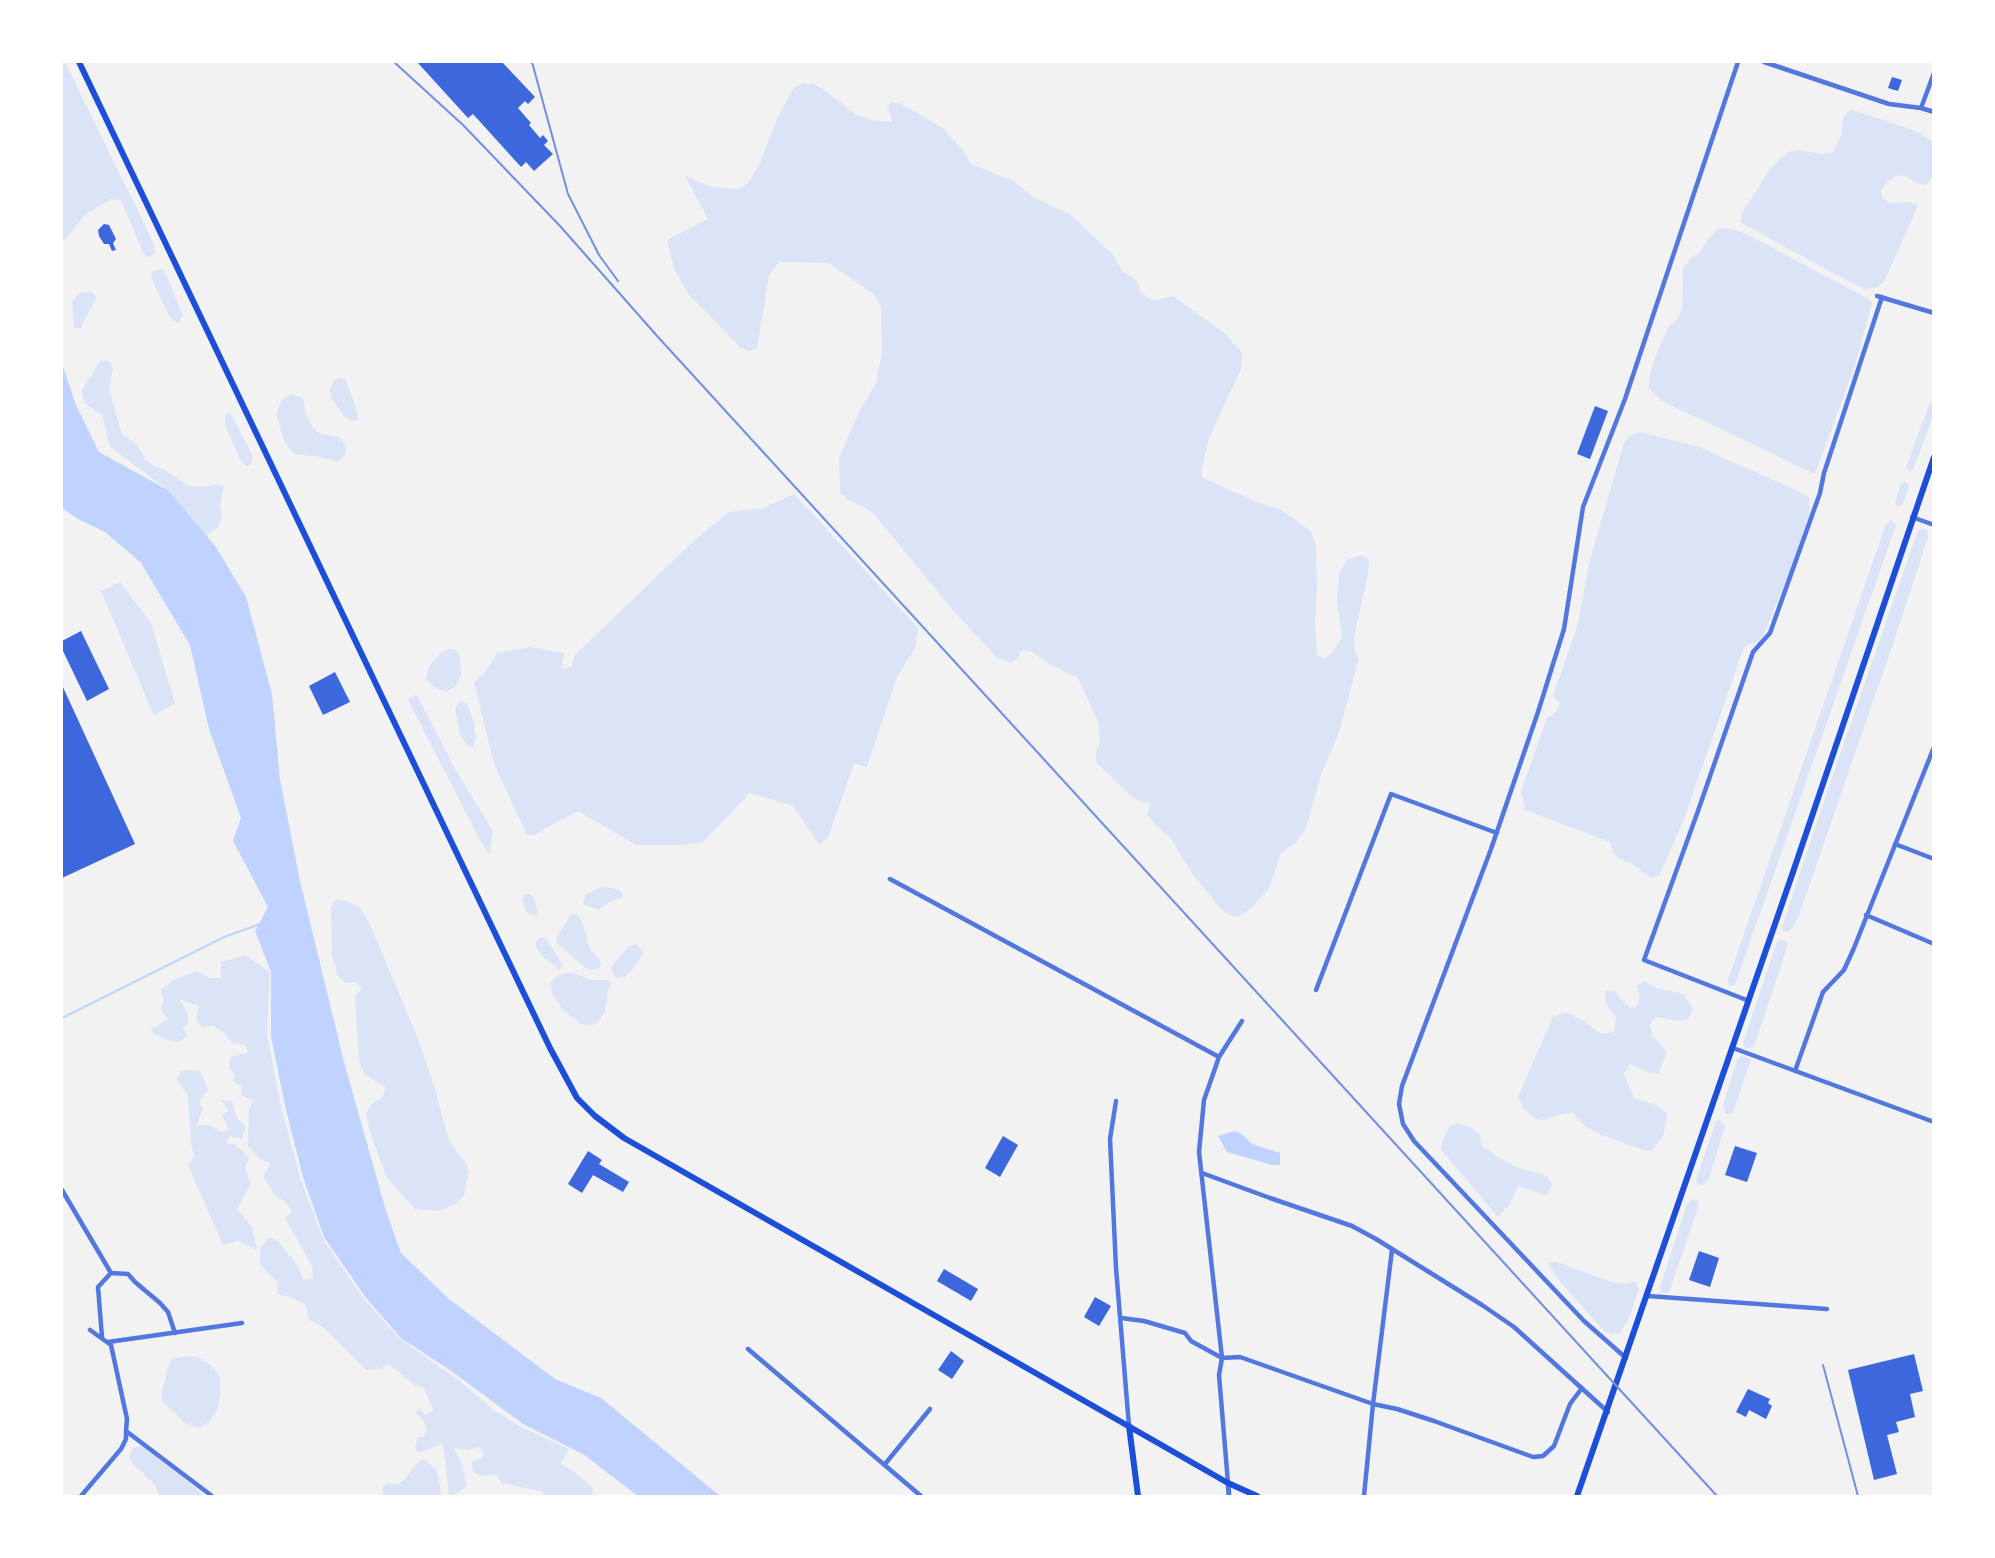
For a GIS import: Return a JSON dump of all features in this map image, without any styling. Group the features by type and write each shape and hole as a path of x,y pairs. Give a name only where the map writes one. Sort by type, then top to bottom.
{"main road":[{"path":"79,62 460,860 577,1098 595,1116 624,1138 1007,1358 1228,1483 1257,1497"},
{"path":"1577,1497 1648,1296 1934,457"},
{"path":"1130,1426 1138,1497"}],"street":[{"path":"1626,1358 1584,1321 1414,1141 1401,1118 1399,1104 1402,1086 1497,833 1564,629 1583,507 1624,399 1738,62"},
{"path":"1764,62 1889,104 1934,112"},
{"path":"1921,108 1934,73"},
{"path":"1749,1001 1644,960 1753,652 1770,633 1820,493 1824,473 1879,297 1934,314"},
{"path":"1912,517 1934,525"},
{"path":"1795,1071 1823,992 1844,970 1934,747"},
{"path":"1926,768 1934,770"},
{"path":"1316,990 1391,794 1497,833"},
{"path":"1895,844 1934,859"},
{"path":"890,879 1219,1057"},
{"path":"1866,915 1934,944"},
{"path":"1229,1497 1219,1375 1222,1358 1198,1152 1204,1100 1219,1057 1242,1021"},
{"path":"1733,1048 1934,1122"},
{"path":"1116,1101 1110,1139 1116,1268 1130,1426"},
{"path":"1202,1173 1352,1226 1471,1298 1514,1327 1608,1412"},
{"path":"62,1190 111,1274"},
{"path":"1364,1497 1372,1404 1392,1250"},
{"path":"102,1337 98,1287 111,1274 128,1274 160,1303 168,1312 175,1332"},
{"path":"1648,1296 1827,1309"},
{"path":"1121,1318 1144,1321 1185,1334 1191,1341 1222,1358 1240,1357 1372,1404 1398,1409 1434,1421 1533,1457 1544,1456 1554,1446 1570,1404 1582,1388"},
{"path":"108,1342 242,1323"},
{"path":"81,1497 121,1449 126,1439 126,1419 111,1345 90,1330"},
{"path":"748,1349 921,1497"},
{"path":"885,1464 930,1409"},
{"path":"126,1431 212,1497"}],"shaded area":[{"path":"62,62 65,62 154,244 155,253 150,257 144,255 121,200 111,199 86,214 65,240 62,239"},
{"path":"803,83 813,84 823,89 855,114 871,120 892,122 887,108 890,103 900,103 944,129 962,149 971,164 1012,180 1033,197 1070,214 1113,255 1122,271 1137,281 1141,293 1154,301 1173,296 1223,332 1242,352 1241,369 1209,438 1202,477 1256,502 1282,510 1311,532 1316,546 1317,656 1324,658 1332,653 1342,637 1337,602 1339,574 1347,560 1360,555 1369,559 1368,574 1354,637 1355,651 1359,659 1338,735 1320,777 1306,828 1296,842 1281,853 1269,889 1251,908 1238,917 1229,915 1220,908 1191,872 1171,839 1147,814 1150,804 1134,799 1096,762 1096,752 1100,743 1098,722 1078,678 1032,652 1022,650 1018,658 1010,663 997,658 950,607 874,514 840,493 839,458 859,412 876,383 882,353 881,306 874,294 828,263 780,262 769,275 757,348 749,351 740,347 689,295 674,269 667,240 708,219 685,176 712,187 736,189 748,184 759,165 777,119 793,89"},
{"path":"1853,110 1916,131 1933,142 1933,176 1926,185 1918,184 1903,175 1896,176 1887,182 1881,191 1883,199 1891,203 1911,202 1918,206 1884,282 1876,288 1864,289 1740,222 1743,211 1771,168 1781,158 1797,150 1822,154 1833,152 1842,134 1842,122 1846,113"},
{"path":"1719,228 1733,229 1750,236 1869,299 1872,304 1854,368 1815,474 1662,401 1649,389 1649,378 1656,355 1669,326 1677,320 1682,309 1683,267 1700,252"},
{"path":"162,269 183,316 178,323 170,318 151,277 152,271"},
{"path":"90,291 96,296 94,304 81,328 74,328 72,302 80,293"},
{"path":"109,360 113,369 109,389 122,434 137,445 145,459 154,466 165,470 189,486 204,487 217,484 224,487 220,504 222,517 218,527 206,536 168,490 110,447 102,415 84,403 82,390 100,361"},
{"path":"345,379 357,410 358,419 352,422 342,414 331,397 330,388 334,380"},
{"path":"290,394 303,397 306,414 318,433 339,437 345,445 346,453 343,458 336,462 322,457 294,454 285,443 276,414 281,401"},
{"path":"1932,401 1933,416 1913,470 1909,472 1906,467"},
{"path":"230,412 253,457 251,465 246,466 240,460 226,427 225,415"},
{"path":"1640,432 1699,447 1798,491 1809,497 1810,512 1788,577 1763,636 1757,643 1744,647 1684,819 1659,876 1650,878 1632,863 1618,858 1610,842 1525,810 1521,792 1547,718 1557,711 1560,703 1553,696 1578,624 1589,563 1624,443 1630,435"},
{"path":"1906,482 1909,485 1903,504 1898,507 1895,503 1901,483"},
{"path":"794,494 918,628 915,648 897,677 867,767 854,763 828,838 819,844 793,806 750,793 704,841 686,845 636,845 578,811 534,835 527,835 494,764 474,682 484,674 497,653 530,647 564,653 562,669 572,667 574,656 687,547 728,512 763,508"},
{"path":"1891,520 1896,525 1735,985 1729,987 1728,980 1886,524"},
{"path":"1918,530 1927,530 1928,537 1798,918 1792,929 1787,932 1783,931 1782,927 1828,789"},
{"path":"120,582 151,623 175,703 154,716 101,591"},
{"path":"451,648 456,650 460,657 461,675 455,687 445,692 434,687 426,679 429,666 441,653"},
{"path":"417,695 454,767 493,831 490,855 480,840 408,700"},
{"path":"461,700 467,704 474,723 476,740 473,747 468,746 460,735 455,708"},
{"path":"601,887 619,890 623,894 621,898 611,901 599,910 583,904 585,895"},
{"path":"525,894 534,897 537,915 527,913 522,900"},
{"path":"336,899 359,907 369,922 417,1036 449,1140 465,1161 469,1172 464,1196 454,1205 437,1211 415,1209 387,1178 366,1114 371,1104 383,1097 385,1087 364,1074 359,1061 355,997 362,988 355,982 345,983 338,976 332,955 331,907"},
{"path":"571,914 578,915 582,921 590,949 600,960 601,966 596,970 585,968 557,943 557,937"},
{"path":"545,937 563,965 559,970 541,955 536,947 536,942"},
{"path":"1781,939 1786,941 1787,947 1754,1047 1745,1049 1743,1043 1777,942"},
{"path":"636,944 643,952 637,964 625,977 616,978 610,968 629,946"},
{"path":"245,955 270,972 267,1035 281,1107 300,1177 323,1239 363,1298 400,1339 461,1382 495,1411 521,1427 569,1449 561,1464 593,1488 592,1496 547,1496 540,1491 501,1483 498,1475 481,1476 473,1472 472,1462 482,1458 484,1453 479,1447 468,1450 454,1448 462,1464 467,1486 449,1496 443,1443 418,1453 415,1448 418,1437 422,1437 427,1430 423,1420 415,1413 420,1409 425,1414 433,1411 423,1387 415,1385 388,1364 380,1369 366,1370 324,1328 308,1319 306,1305 290,1297 277,1294 278,1283 260,1265 260,1248 270,1237 279,1242 295,1262 304,1280 313,1278 312,1266 285,1218 292,1212 284,1200 276,1197 263,1176 269,1163 259,1158 248,1146 249,1109 253,1101 241,1095 242,1087 233,1081 235,1075 229,1068 230,1057 248,1052 245,1045 233,1043 223,1032 213,1026 202,1027 196,1020 199,1006 179,999 188,1014 188,1023 183,1027 187,1036 178,1042 167,1040 153,1033 151,1029 168,1019 161,1011 163,1001 161,989 177,978 198,971 208,978 221,978 221,962"},
{"path":"567,973 591,980 611,982 605,1012 598,1022 592,1025 581,1024 564,1011 552,993 550,983 558,976"},
{"path":"1644,981 1657,988 1683,994 1693,1010 1688,1019 1680,1021 1656,1017 1650,1025 1652,1035 1667,1052 1658,1074 1644,1071 1630,1064 1624,1074 1634,1098 1656,1105 1668,1114 1663,1136 1652,1151 1599,1134 1582,1124 1573,1113 1543,1120 1534,1118 1524,1109 1518,1097 1553,1017 1566,1012 1601,1034 1614,1032 1616,1017 1607,1006 1606,991 1614,991 1630,1008 1637,1006 1640,996 1637,986"},
{"path":"1742,1055 1751,1060 1733,1113 1726,1114 1723,1105 1737,1060"},
{"path":"183,1070 200,1071 208,1090 199,1100 203,1109 196,1126 207,1124 221,1132 229,1129 222,1115 229,1111 221,1100 232,1101 237,1118 246,1127 242,1139 230,1136 226,1143 236,1145 249,1158 245,1168 251,1184 237,1209 252,1227 257,1250 238,1241 223,1245 188,1165 194,1156 188,1095 176,1079"},
{"path":"1719,1120 1725,1126 1709,1179 1704,1185 1698,1184 1696,1180 1716,1121"},
{"path":"1457,1123 1472,1128 1480,1135 1482,1146 1496,1156 1516,1167 1547,1176 1553,1185 1546,1195 1518,1186 1510,1204 1498,1217 1441,1150 1442,1142 1450,1126"},
{"path":"1693,1199 1698,1201 1698,1208 1669,1292 1664,1293 1661,1292 1660,1287 1687,1204"},
{"path":"1555,1261 1611,1282 1625,1284 1635,1281 1639,1290 1629,1318 1620,1333 1610,1334 1603,1330 1557,1278 1548,1263"},
{"path":"186,1356 198,1357 211,1365 220,1377 217,1410 210,1421 200,1428 186,1424 162,1401 166,1372 171,1359"},
{"path":"142,1446 204,1496 160,1496 154,1484 129,1460 131,1451 135,1447"},
{"path":"424,1459 437,1470 441,1496 383,1496 382,1488 387,1483 396,1485 404,1480 416,1464"}],"water":[{"path":"62,364 76,405 99,452 168,490 216,547 246,597 272,694 280,780 300,881 344,1062 386,1211 401,1253 449,1299 555,1379 601,1398 720,1496 638,1496 583,1454 523,1424 450,1370 402,1339 366,1298 324,1237 303,1177 271,1037 271,972 255,931 268,907 233,841 241,818 209,729 190,645 141,563 105,532 78,519 62,508"},
{"path":"1234,1131 1240,1133 1252,1144 1280,1153 1280,1165 1272,1165 1227,1152 1218,1136"}],"building":[{"path":"417,62 502,62 535,97 528,104 525,101 518,108 540,138 543,135 548,141 544,145 553,154 534,171 526,162 521,167 473,114 468,118"},
{"path":"1892,77 1902,80 1898,91 1888,88"},
{"path":"104,224 109,225 116,239 113,243 116,250 112,251 109,244 104,244 99,236 98,230"},
{"path":"1595,406 1608,411 1590,459 1577,454"},
{"path":"81,631 109,689 87,701 62,649 62,641"},
{"path":"335,672 350,702 323,715 309,686"},
{"path":"62,685 135,844 62,878"},
{"path":"1003,1136 1018,1145 1000,1177 985,1168"},
{"path":"1735,1146 1757,1153 1747,1182 1725,1175"},
{"path":"588,1151 602,1160 599,1164 629,1182 623,1192 593,1175 582,1193 568,1184"},
{"path":"1699,1251 1719,1258 1710,1287 1689,1280"},
{"path":"944,1269 978,1289 971,1301 937,1281"},
{"path":"1095,1297 1111,1306 1099,1326 1084,1317"},
{"path":"951,1351 964,1361 952,1379 938,1370"},
{"path":"1914,1354 1923,1391 1910,1394 1915,1417 1896,1422 1899,1432 1887,1435 1897,1474 1874,1480 1848,1370"},
{"path":"1748,1389 1770,1399 1768,1403 1772,1406 1766,1419 1749,1410 1746,1417 1736,1412"}],"waterway":[{"path":"62,1018 224,937 260,924"}],"railway":[{"path":"394,62 463,125 560,226 658,337 1717,1496"},
{"path":"532,62 568,194 599,255 618,281"},
{"path":"1823,1365 1858,1496"}]}
